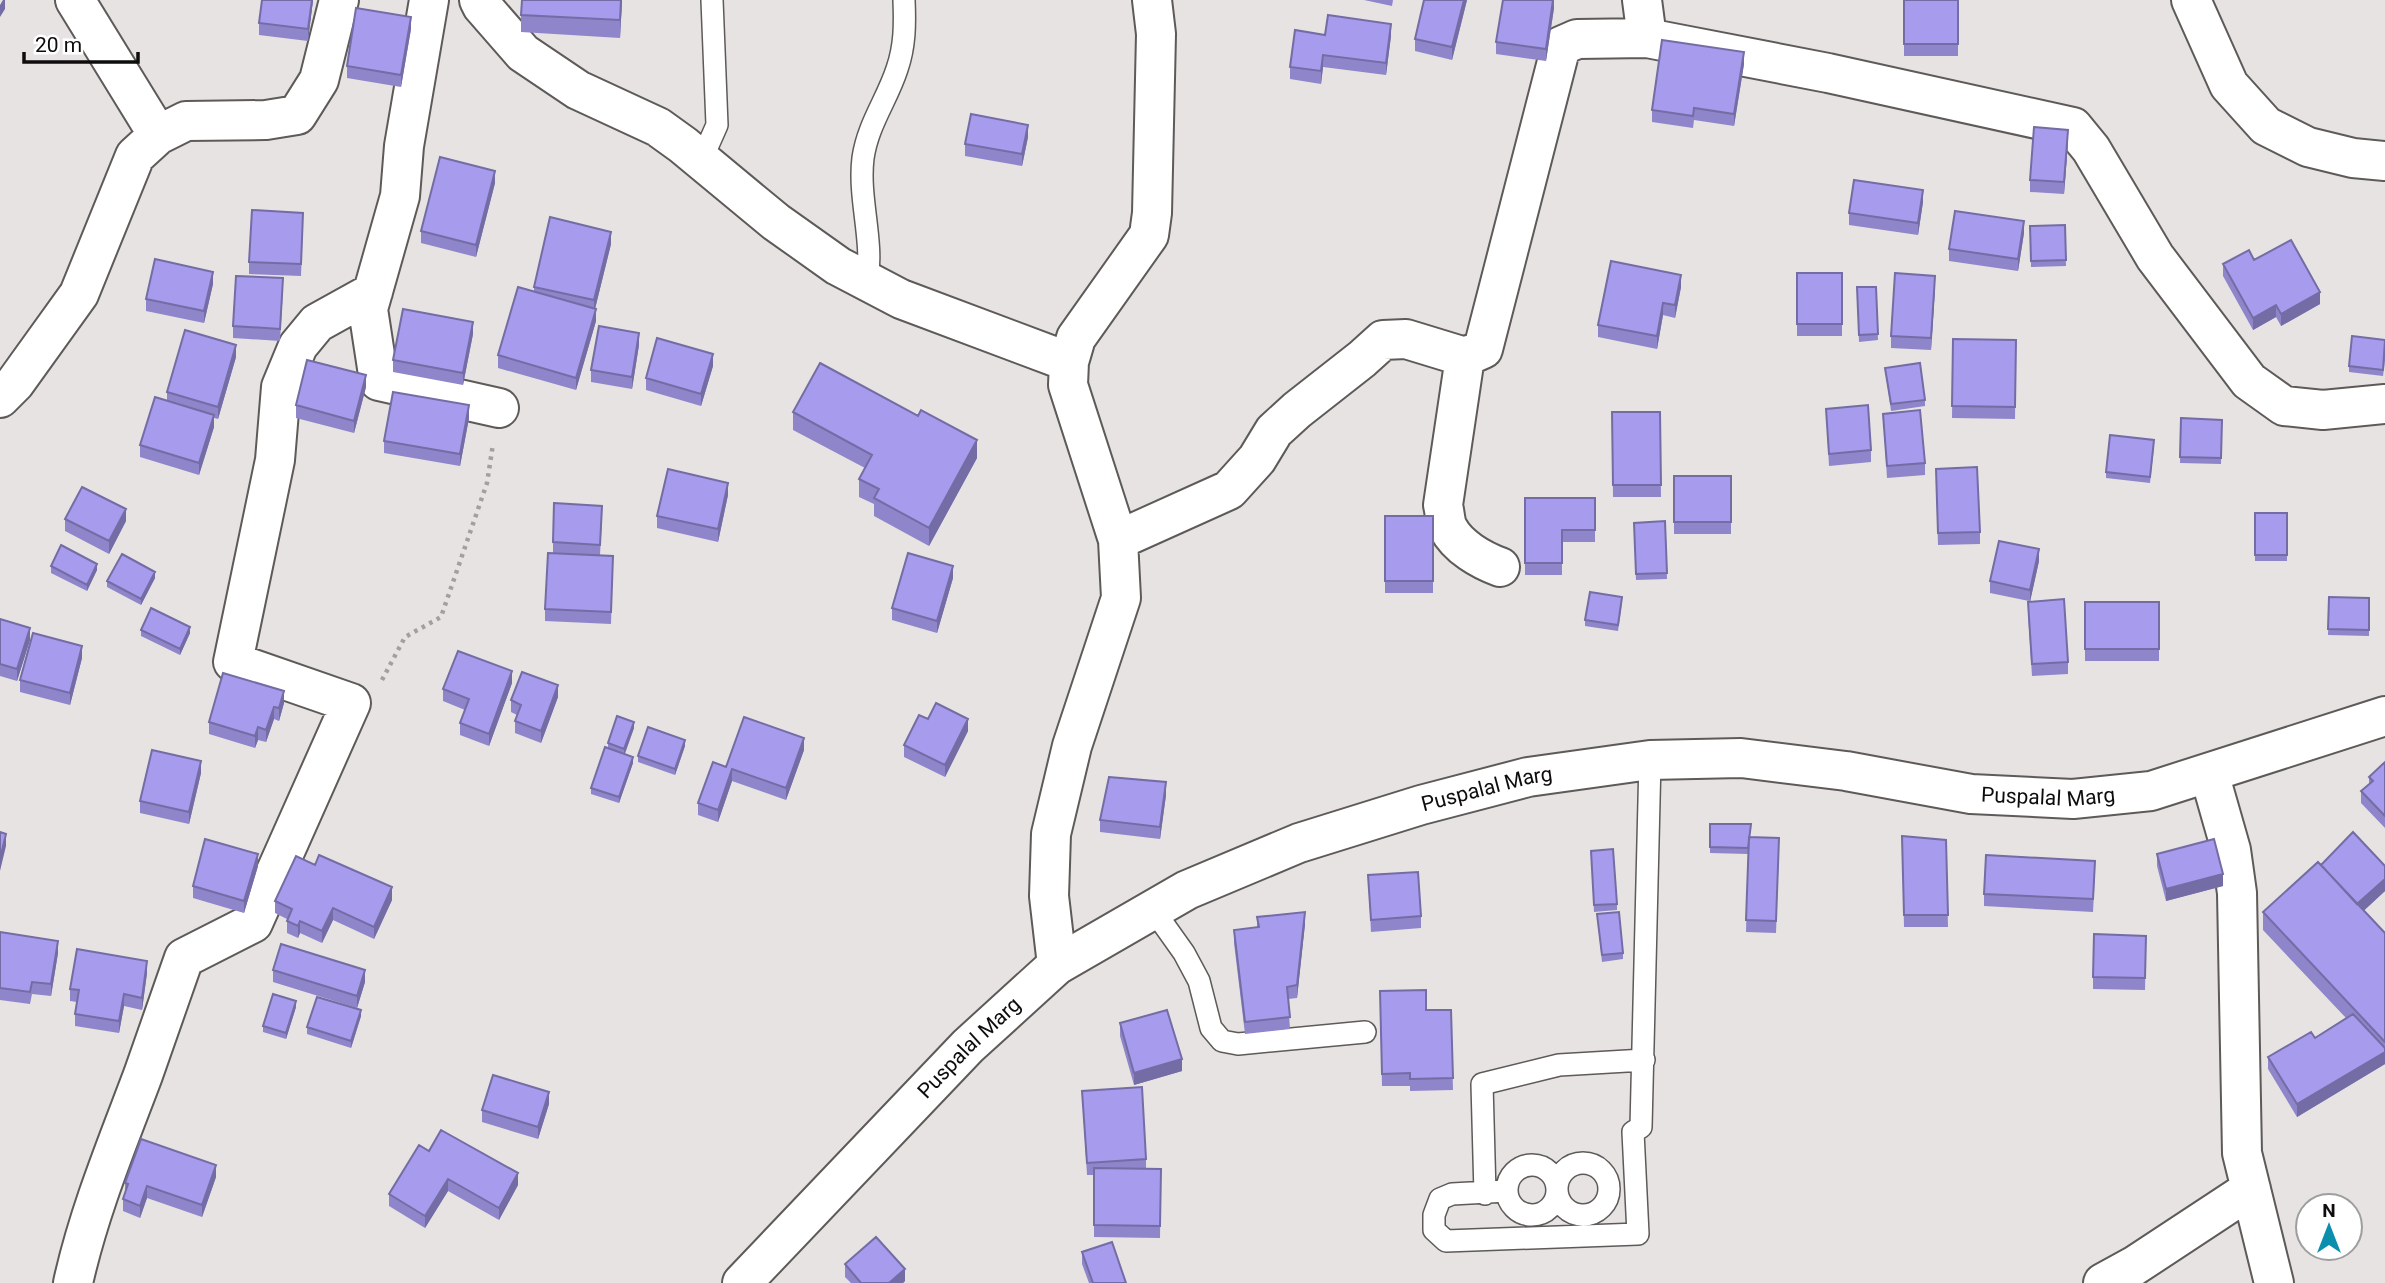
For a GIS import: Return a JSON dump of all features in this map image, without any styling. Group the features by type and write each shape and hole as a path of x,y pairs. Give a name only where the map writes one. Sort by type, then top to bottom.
{"street":[{"path":"75,0 158,135"},
{"path":"0,398 15,383 79,294 135,156 158,135 186,121 266,120 297,115 319,80 339,0"},
{"path":"429,0 404,146 400,195 368,309 379,382 499,408"},
{"path":"480,0 482,6 523,52 578,90 658,127 776,222 838,266 901,299 1069,362"},
{"path":"1057,965 1049,896 1051,834 1072,746 1121,598 1118,540 1068,385 1069,362 1076,338 1149,235 1152,213 1156,34 1152,0"},
{"path":"1642,0 1647,38"},
{"path":"2191,0 2229,85 2266,126 2308,147 2353,158 2385,161"},
{"path":"1118,540 1229,490 1257,459 1274,431 1383,340 1406,339 1465,357 1483,349 1561,46 1577,39 1647,38 1842,76 2073,127 2091,149 2155,257 2249,381 2284,406 2323,410 2385,404"},
{"path":"73,1283 82,1242 109,1160 143,1075 184,958 253,923 351,703 233,662 275,460 281,387 298,346 317,323 373,292"},
{"path":"1465,357 1443,505 1447,527 1457,540 1483,561 1500,568"},
{"name":"Puspalal Marg","path":"742,1283 968,1046 1057,965 1187,890 1299,843 1421,805 1528,778 1650,760 1741,758 1846,771 1971,794 2073,799 2151,791 2385,716"},
{"path":"2209,773 2231,850 2237,893 2242,1153 2274,1283"},
{"path":"2103,1283 2134,1266 2251,1189"}],"lane":[{"path":"701,161 717,125 712,0"},
{"path":"867,281 871,261 863,160 870,127 897,70 905,34 904,0"},
{"path":"1507,1191 1452,1194 1440,1199 1434,1214 1434,1230 1446,1241 1638,1234 1633,1132 1641,1127 1650,760"},
{"path":"1152,908 1184,953 1199,981 1211,1028 1222,1041 1238,1044 1365,1032"},
{"path":"1485,1194 1482,1084 1559,1065 1644,1060"},
{"path":"1531,1165 1539,1166 1552,1175 1557,1189 1552,1205 1537,1214 1520,1212 1514,1207 1507,1191 1511,1176 1523,1167 1531,1165"}],"path":[{"path":"351,703 379,686 405,637 441,617 487,483 499,408"}],"building":[{"path":"262,0 312,0 308,29 259,23"},
{"path":"522,0 621,0 620,20 521,15"},
{"path":"1424,0 1464,0 1452,47 1415,39"},
{"path":"1503,0 1553,0 1546,49 1496,42"},
{"path":"1904,0 1958,0 1958,44 1904,44"},
{"path":"356,8 411,17 401,75 347,66"},
{"path":"1328,15 1391,24 1386,63 1323,55 1321,71 1290,67 1295,30 1325,35"},
{"path":"1662,40 1744,52 1734,114 1694,108 1693,116 1652,110"},
{"path":"971,114 1028,125 1022,154 965,144"},
{"path":"2034,127 2068,130 2064,182 2030,180"},
{"path":"440,157 495,171 476,245 421,231"},
{"path":"1854,180 1923,190 1918,223 1849,213"},
{"path":"252,210 303,213 301,264 249,262"},
{"path":"1955,211 2024,221 2018,259 1949,249"},
{"path":"550,217 611,232 594,300 534,287"},
{"path":"2065,225 2066,260 2031,261 2030,226"},
{"path":"2291,240 2320,292 2281,314 2276,305 2253,318 2223,264 2249,250 2254,260"},
{"path":"155,259 213,272 204,311 146,299"},
{"path":"1611,261 1681,275 1675,305 1663,303 1657,336 1598,325"},
{"path":"1797,273 1842,273 1842,324 1797,324"},
{"path":"1895,273 1935,276 1931,338 1891,336"},
{"path":"236,276 283,278 280,329 233,326"},
{"path":"518,287 596,309 576,378 498,355"},
{"path":"1857,287 1876,287 1878,334 1859,335"},
{"path":"403,309 473,322 463,373 393,360"},
{"path":"599,326 639,333 632,377 591,370"},
{"path":"185,330 236,345 218,407 167,392"},
{"path":"2352,336 2385,340 2383,370 2349,366"},
{"path":"657,338 713,354 701,394 646,378"},
{"path":"1953,339 2016,340 2015,407 1952,406"},
{"path":"307,360 366,375 354,421 296,405"},
{"path":"820,363 918,416 921,410 977,440 929,528 874,498 879,489 859,479 872,455 793,412"},
{"path":"1920,363 1925,400 1891,404 1885,368"},
{"path":"393,392 469,405 460,454 384,441"},
{"path":"155,397 214,415 199,463 140,445"},
{"path":"1868,405 1871,450 1829,454 1826,409"},
{"path":"1920,410 1925,463 1887,466 1883,414"},
{"path":"1612,412 1660,412 1661,485 1613,485"},
{"path":"2181,418 2222,420 2221,458 2180,457"},
{"path":"2110,435 2154,440 2150,477 2106,472"},
{"path":"1977,467 1980,532 1938,533 1936,469"},
{"path":"668,469 728,483 718,529 657,516"},
{"path":"1674,476 1731,476 1731,522 1674,522"},
{"path":"82,487 126,509 109,541 65,519"},
{"path":"1525,498 1595,498 1595,530 1562,530 1562,563 1525,563"},
{"path":"554,503 602,506 600,545 553,542"},
{"path":"2255,513 2287,513 2287,555 2255,555"},
{"path":"1385,516 1433,516 1433,581 1385,581"},
{"path":"1665,521 1667,573 1636,574 1634,523"},
{"path":"1999,541 2039,549 2030,590 1990,581"},
{"path":"61,545 97,564 87,585 51,566"},
{"path":"548,553 613,556 611,612 545,609"},
{"path":"908,553 953,566 937,621 892,608"},
{"path":"122,554 155,572 141,599 107,581"},
{"path":"1590,592 1622,597 1618,625 1585,620"},
{"path":"2329,597 2369,598 2369,630 2328,629"},
{"path":"2064,599 2068,662 2032,664 2028,602"},
{"path":"2085,602 2159,602 2159,649 2085,649"},
{"path":"151,608 190,627 180,649 141,630"},
{"path":"0,619 30,628 17,669 0,664"},
{"path":"33,633 82,646 70,693 20,680"},
{"path":"458,651 512,671 489,734 460,723 469,699 443,689"},
{"path":"522,672 558,685 541,731 515,721 521,705 511,700"},
{"path":"223,673 284,691 279,708 274,707 266,730 258,727 255,736 209,722"},
{"path":"936,703 968,719 945,765 904,745 919,715 928,719"},
{"path":"617,716 634,722 624,749 608,743"},
{"path":"744,717 804,738 786,788 732,769 718,810 698,803 713,762 726,767"},
{"path":"648,727 685,740 675,769 638,756"},
{"path":"605,747 633,757 619,797 591,788"},
{"path":"152,750 201,761 189,812 140,801"},
{"path":"2385,762 2385,816 2361,791 2373,781 2369,777"},
{"path":"1109,777 1166,782 1160,827 1100,820"},
{"path":"1710,824 1751,824 1748,848 1710,847"},
{"path":"0,832 6,834 0,859"},
{"path":"2353,832 2385,866 2385,879 2357,904 2321,865"},
{"path":"1902,836 1946,840 1948,915 1904,915"},
{"path":"1749,837 1779,838 1776,921 1746,920"},
{"path":"205,839 258,854 244,901 193,886"},
{"path":"2214,839 2223,874 2166,889 2157,854"},
{"path":"1613,849 1617,904 1594,905 1591,851"},
{"path":"319,855 392,887 374,927 333,908 322,931 300,921 298,926 287,921 292,909 275,901 296,856 315,865"},
{"path":"1986,855 2095,861 2093,899 1984,894"},
{"path":"2318,862 2385,933 2385,1042 2263,912"},
{"path":"1418,872 1421,916 1371,920 1368,875"},
{"path":"1305,912 1297,985 1287,987 1290,1017 1245,1022 1234,930 1259,927 1257,917"},
{"path":"1619,912 1623,953 1602,955 1597,914"},
{"path":"0,932 58,941 51,984 32,982 30,992 0,988"},
{"path":"2094,934 2146,936 2145,978 2093,977"},
{"path":"281,944 365,970 357,996 273,970"},
{"path":"77,949 147,961 142,998 124,994 119,1021 75,1014 79,990 70,989"},
{"path":"1426,990 1426,1010 1451,1010 1453,1078 1410,1079 1410,1073 1382,1074 1380,991"},
{"path":"273,994 296,1001 286,1033 263,1026"},
{"path":"317,997 361,1010 351,1041 307,1027"},
{"path":"1167,1010 1182,1059 1134,1073 1120,1023"},
{"path":"2353,1014 2385,1048 2385,1052 2297,1104 2268,1057 2311,1032 2315,1038"},
{"path":"493,1075 549,1092 538,1127 482,1110"},
{"path":"1142,1087 1146,1159 1087,1163 1082,1091"},
{"path":"441,1130 518,1173 499,1208 448,1179 425,1216 389,1194 419,1145 429,1151"},
{"path":"141,1139 216,1165 202,1205 147,1186 140,1206 123,1199 128,1184 125,1183"},
{"path":"1094,1168 1161,1169 1160,1226 1094,1225"},
{"path":"876,1237 905,1269 889,1283 861,1283 845,1264"},
{"path":"1112,1242 1126,1283 1093,1283 1082,1252"}]}
